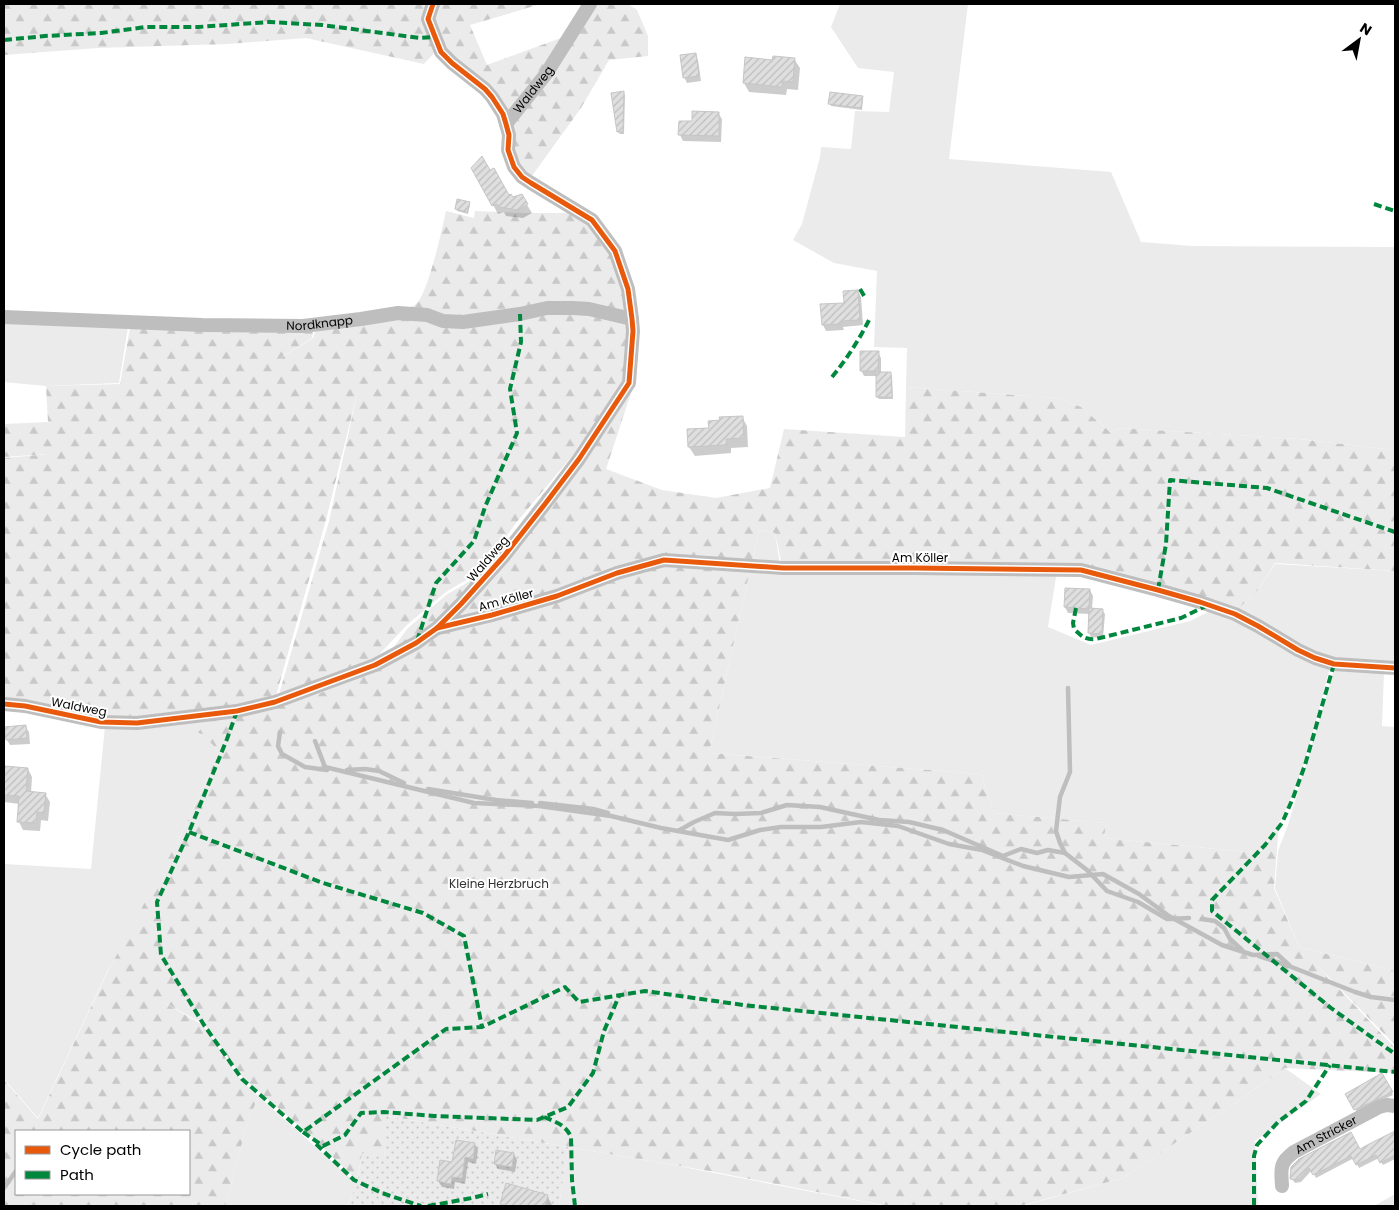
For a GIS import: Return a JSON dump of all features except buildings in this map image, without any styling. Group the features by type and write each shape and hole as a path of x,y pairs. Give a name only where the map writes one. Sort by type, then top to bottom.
{"street":[{"path":"433,4 428,19 440,52 488,93 503,114 506,124"},
{"name":"Waldweg","path":"4,704 25,706 101,722 137,723 237,711 275,702 375,665 416,643 437,628 504,556 579,459 629,383 633,331 632,320 628,289 615,251 592,220 522,177 514,167 508,150 509,134 506,124 546,74 590,4"},
{"name":"Nordknapp","path":"4,317 303,326 398,313 426,315 443,321 463,322 547,308 573,308 589,309 632,320"},
{"name":"Am Köller","path":"437,628 492,615 557,596 617,573 664,560 767,568 1082,570 1200,602 1235,614 1298,650 1334,664 1395,668"},
{"name":"Am Stricker","path":"1282,1186 1281,1166 1286,1158 1294,1152 1379,1106 1395,1106"}],"green space":[{"path":"4,4 430,4 436,51 424,64 306,38 227,44 98,48 4,55"},
{"path":"436,4 541,4 470,25 487,65 569,35 509,115 444,50 431,19"},
{"path":"593,4 628,4 637,10 648,36 648,56 609,60 581,108 529,180 517,167 511,139 515,117"},
{"path":"840,4 968,4 949,159 1111,172 1141,242 1192,246 1395,247 1395,450 1300,439 1120,428 1110,432 1081,407 1057,398 906,387 907,348 874,347 877,271 834,263 793,240 802,224 821,147 851,149 855,111 889,112 894,72 858,68 831,27"},
{"name":"Kleine Herzbruch","path":"446,211 474,218 475,211 574,213 588,222 612,252 626,291 634,384 606,469 662,490 716,498 770,488 784,429 905,437 906,387 1057,398 1081,407 1110,432 1120,428 1299,439 1395,450 1395,571 1275,563 1259,589 1237,610 1082,566 782,565 775,533 759,530 709,753 981,774 994,813 1106,823 1104,838 1258,853 1266,845 1279,824 1274,888 1299,947 1395,971 1395,1045 1308,956 1395,1048 1395,1073 1285,1068 1123,1178 1020,1206 888,1206 715,1172 387,1116 384,1161 363,1150 357,1180 305,1131 243,1078 204,1024 161,1001 203,1025 241,1080 258,1096 245,1132 225,1206 4,1206 4,1080 38,1119 107,973 183,831 215,761 218,753 213,745 198,732 213,718 276,706 323,692 377,670 407,629 446,595 482,574 538,500 576,456 573,455 516,523 480,572 446,592 407,625 373,661 278,698 329,521 358,390 326,520 275,699 137,721 4,700 4,458 48,454 4,457 4,424 48,422 46,386 120,384 130,328 314,327 312,338 265,368 313,338 317,327 409,308 416,304 421,298 434,260"},
{"path":"4,321 128,327 119,383 46,386 4,382"},
{"path":"759,530 775,533 781,571 1057,571 1048,627 1091,645 1190,621 1210,611 1257,629 1330,667 1311,740 1295,789 1284,813 1258,853 1104,838 1106,823 994,813 981,774 709,753"},
{"path":"1275,564 1395,571 1395,666 1378,665 1316,654 1237,610 1259,589"},
{"path":"1335,667 1384,672 1382,726 1395,727 1395,971 1299,947 1275,888 1278,851 1288,825"},
{"path":"213,718 199,732 213,745 218,753 215,761 183,831 107,972 38,1118 4,1079 4,864 91,869 105,726"},
{"path":"1285,1068 1321,1094 1255,1141 1258,1206 1022,1206 1123,1178"},
{"path":"258,1096 357,1182 348,1206 225,1206 245,1132"},
{"path":"386,1116 568,1147 559,1206 348,1206 357,1182 363,1149 384,1160"},
{"path":"568,1147 673,1165 886,1206 559,1206"},
{"path":"1395,1194 1395,1206 1374,1206"}],"waterway":[{"path":"1065,853 1056,831 1060,797 1070,772 1068,688"},
{"path":"280,732 278,746 282,754 305,767 327,770"},
{"path":"315,741 325,767 474,803 539,806 611,816 661,828 728,840 760,830 781,827 821,827 861,822 898,826 949,844 982,850 1023,866 1069,877 1103,874 1139,894 1169,916 1222,945 1253,955 1277,954 1289,965"},
{"path":"347,770 365,769 379,771 404,783"},
{"path":"428,789 496,800 532,803"},
{"path":"540,803 593,809 608,813"},
{"path":"678,831 715,813 761,813 787,805 820,807 879,820 909,822 943,830 1003,856 1021,849 1037,853 1048,850 1065,853 1087,870 1107,891 1138,902 1167,919 1189,918"},
{"path":"1202,919 1215,921 1224,928 1230,939 1242,950"},
{"path":"1259,956 1355,992 1371,997 1395,1000"},
{"path":"4,1188 15,1172"}],"marked path":[{"path":"4,40 101,33 146,27 198,27 269,22 322,25 420,38 435,37"},
{"path":"1374,204 1395,211"},
{"path":"860,289 866,299"},
{"path":"417,641 436,583 474,541 485,507 517,433 510,389 521,342 520,314"},
{"path":"832,377 852,350 869,320"},
{"path":"1158,590 1166,544 1170,480 1267,488 1395,532"},
{"path":"1076,608 1073,623 1074,629 1084,637 1096,639 1181,618 1208,605"},
{"path":"1334,664 1305,765 1282,823 1265,845 1212,900 1212,911 1331,1008 1395,1054"},
{"path":"237,711 189,832 157,902 161,955 204,1025 242,1079 303,1132 446,1029 482,1027 565,987 579,1002 645,991 743,1005 1395,1072"},
{"path":"189,832 323,883 423,913 464,936 482,1027"},
{"path":"303,1132 323,1146 345,1135 361,1113 384,1112 537,1120 568,1107 593,1073 604,1031 619,996"},
{"path":"1254,1206 1254,1156 1257,1145 1278,1122 1306,1101 1330,1065"},
{"path":"544,1117 563,1127 571,1137 575,1206"},
{"path":"316,1144 354,1180 382,1193 421,1206"},
{"path":"428,1206 488,1194"}],"cycle path":[{"path":"4,704 25,706 101,722 137,723 237,711 275,702 375,665 416,643 437,628 461,604 504,556 545,504 579,459 629,383 633,331 632,319 628,289 615,251 592,220 522,177 514,167 508,150 509,135 503,114 485,89 441,52 428,19 433,4"},
{"path":"437,628 492,615 557,596 617,573 664,560 783,568 1081,570 1158,590 1235,614 1298,650 1334,664 1395,668"}]}
